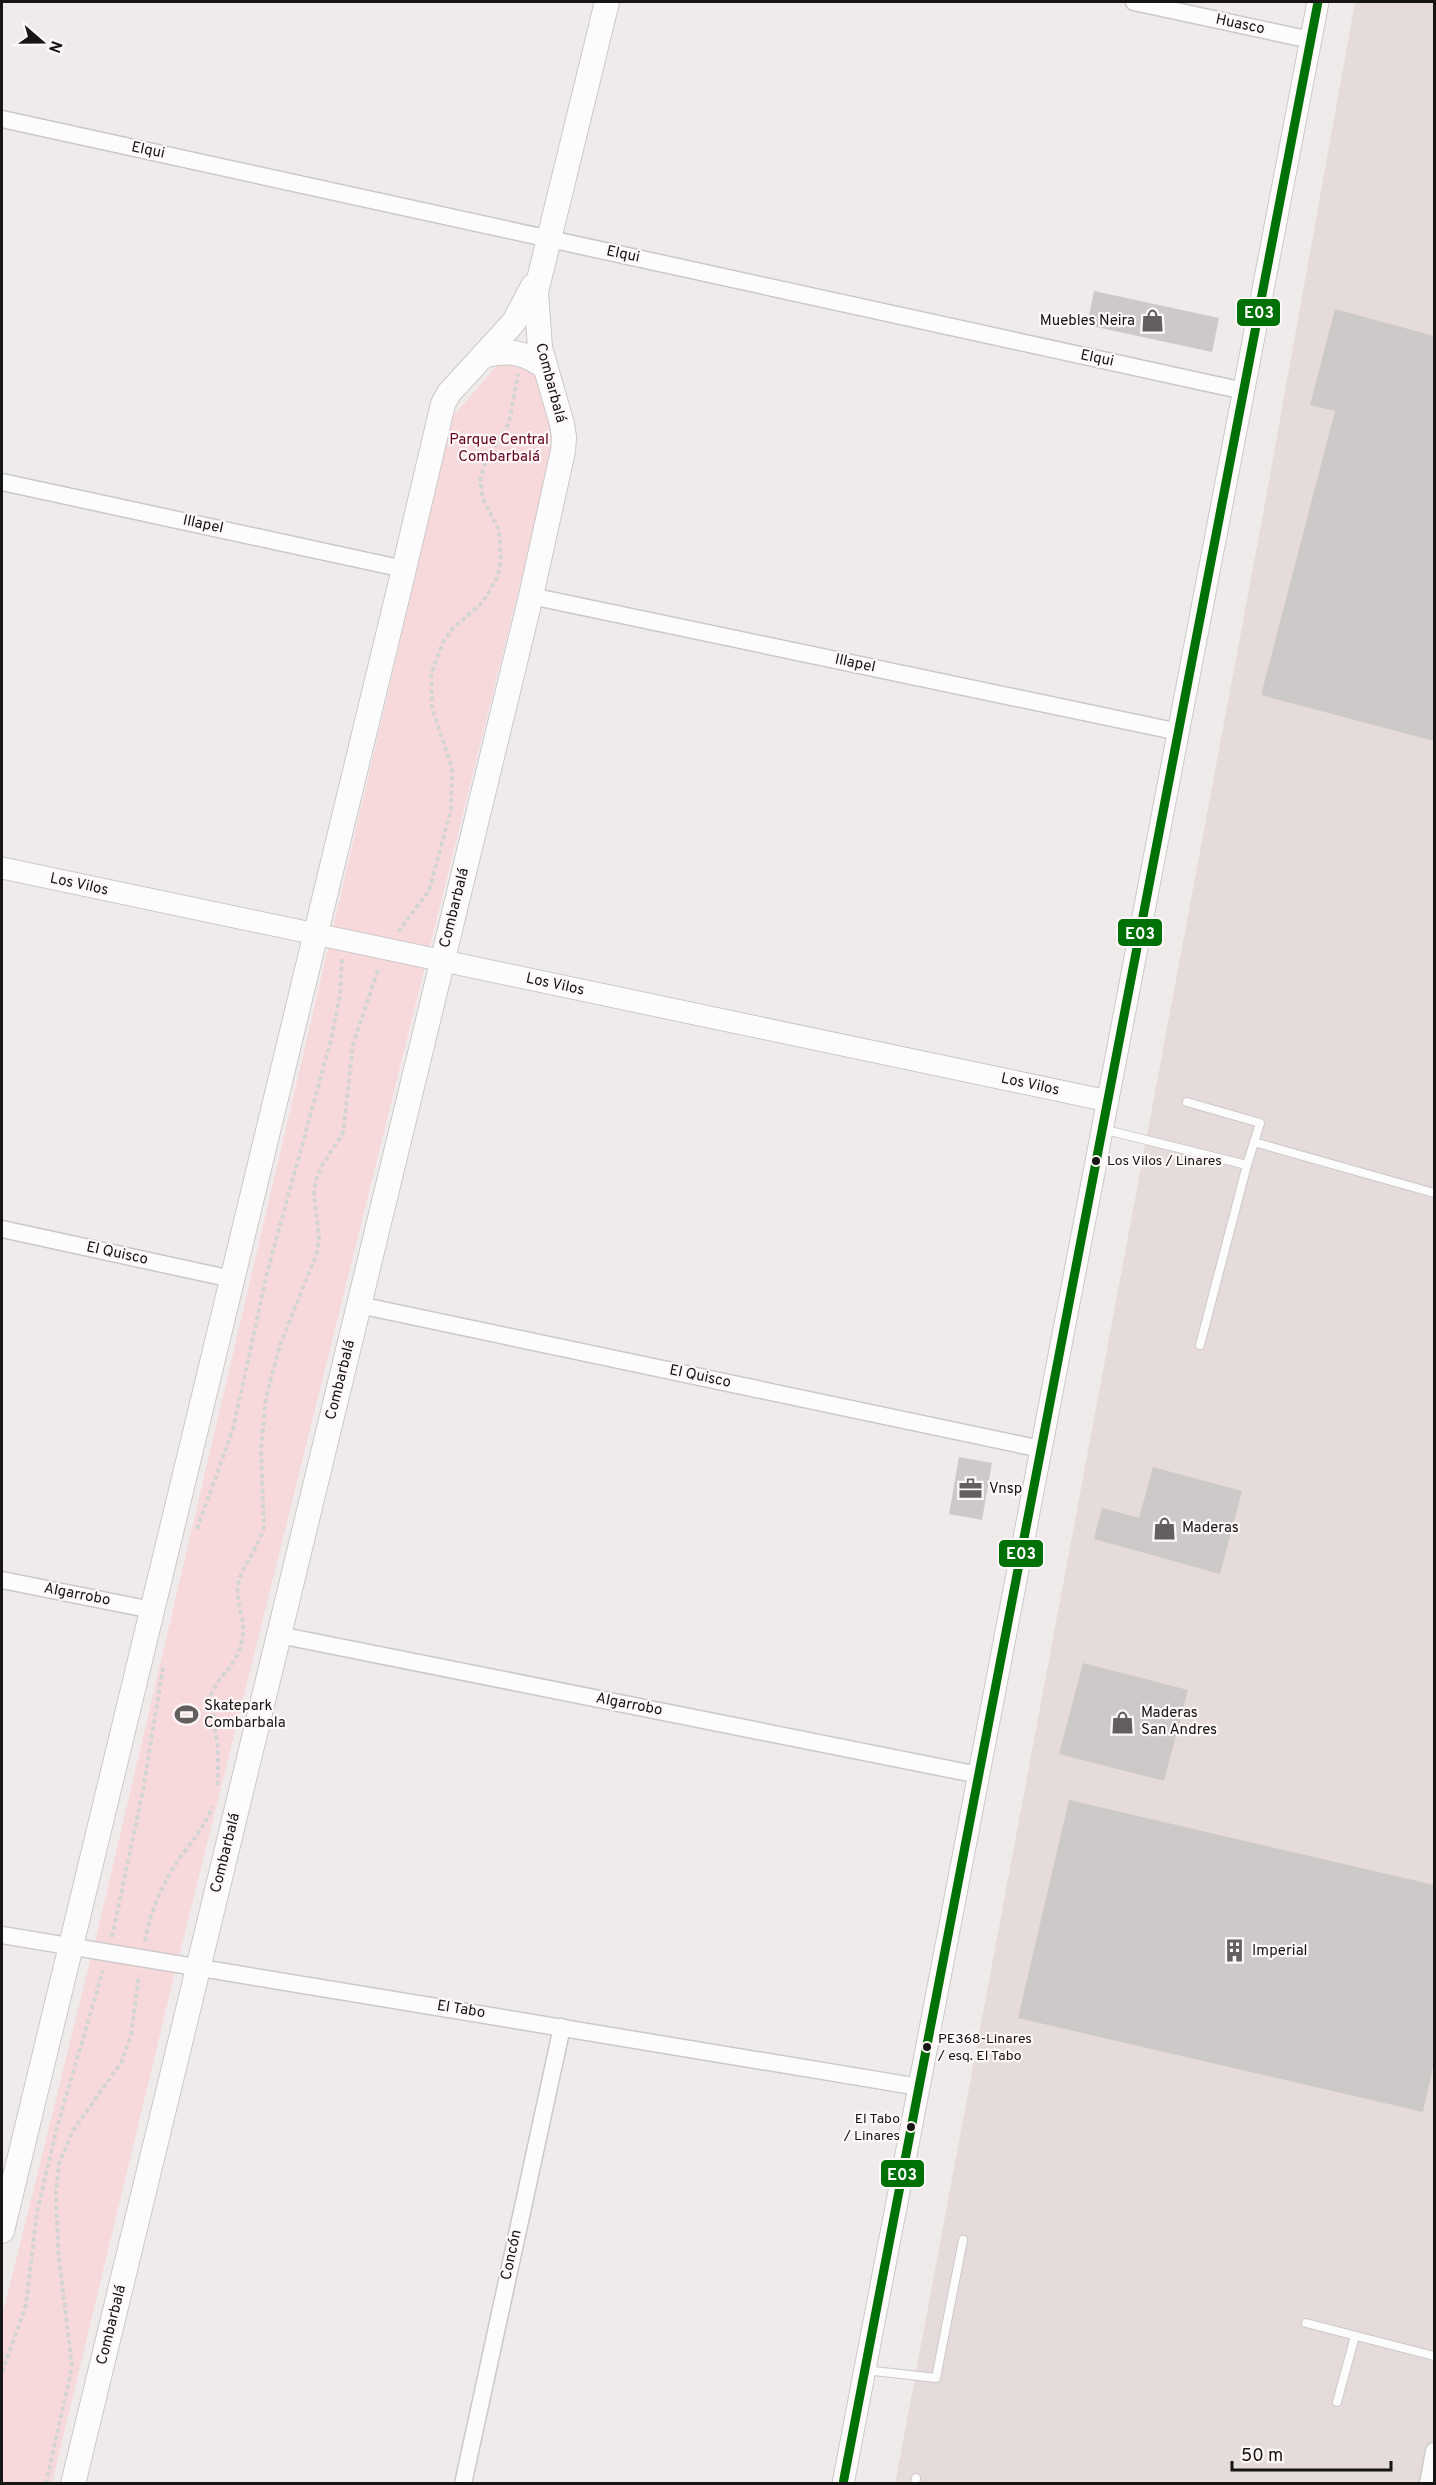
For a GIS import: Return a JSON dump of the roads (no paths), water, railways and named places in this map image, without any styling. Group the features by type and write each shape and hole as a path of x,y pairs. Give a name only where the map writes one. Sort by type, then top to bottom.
{"main road":[{"name":"Combarbalá","path":"73,2484 531,596 564,437 536,326 538,275 607,2"},
{"name":"Combarbalá","path":"2,2231 404,569 438,417 449,393 514,321 538,275"},
{"path":"483,356 507,351 524,355 546,368"}],"street":[{"name":"Huasco","path":"1134,2 1311,40"},
{"path":"843,2484 1318,2"},
{"name":"Elqui","path":"2,119 1244,391"},
{"name":"Illapel","path":"2,482 404,569"},
{"name":"Illapel","path":"531,596 1179,732"},
{"name":"Los Vilos","path":"2,868 1108,1101"},
{"name":"El Quisco","path":"2,1229 232,1279"},
{"name":"El Quisco","path":"359,1305 1041,1449"},
{"name":"Algarrobo","path":"2,1580 152,1610"},
{"name":"Algarrobo","path":"279,1635 979,1775"},
{"name":"El Tabo","path":"2,1935 919,2087"},
{"name":"Concón","path":"463,2484 562,2027"},
{"path":"1428,2484 1434,2451"}],"lane":[{"path":"1187,1102 1260,1123 1246,1165 1200,1345"},
{"path":"1102,1129 1246,1165"},
{"path":"1254,1142 1434,1193"},
{"path":"865,2370 936,2378 963,2240"},
{"path":"1306,2323 1434,2356"},
{"path":"1337,2402 1355,2336"}],"place":[{"name":"Muebles Neira","path":"1153,321"},
{"name":"Los Vilos / Linares","path":"1096,1161"},
{"name":"Vnsp","path":"971,1489"},
{"name":"Maderas","path":"1164,1528"},
{"name":"Skatepark Combarbala","path":"186,1715"},
{"name":"Maderas San Andres","path":"1123,1722"},
{"name":"Imperial","path":"1234,1951"},
{"name":"PE368-Linares / esq. El Tabo","path":"927,2047"},
{"name":"El Tabo / Linares","path":"911,2127"}],"park label":[{"name":"Parque Central Combarbalá","path":"499,448"}]}
